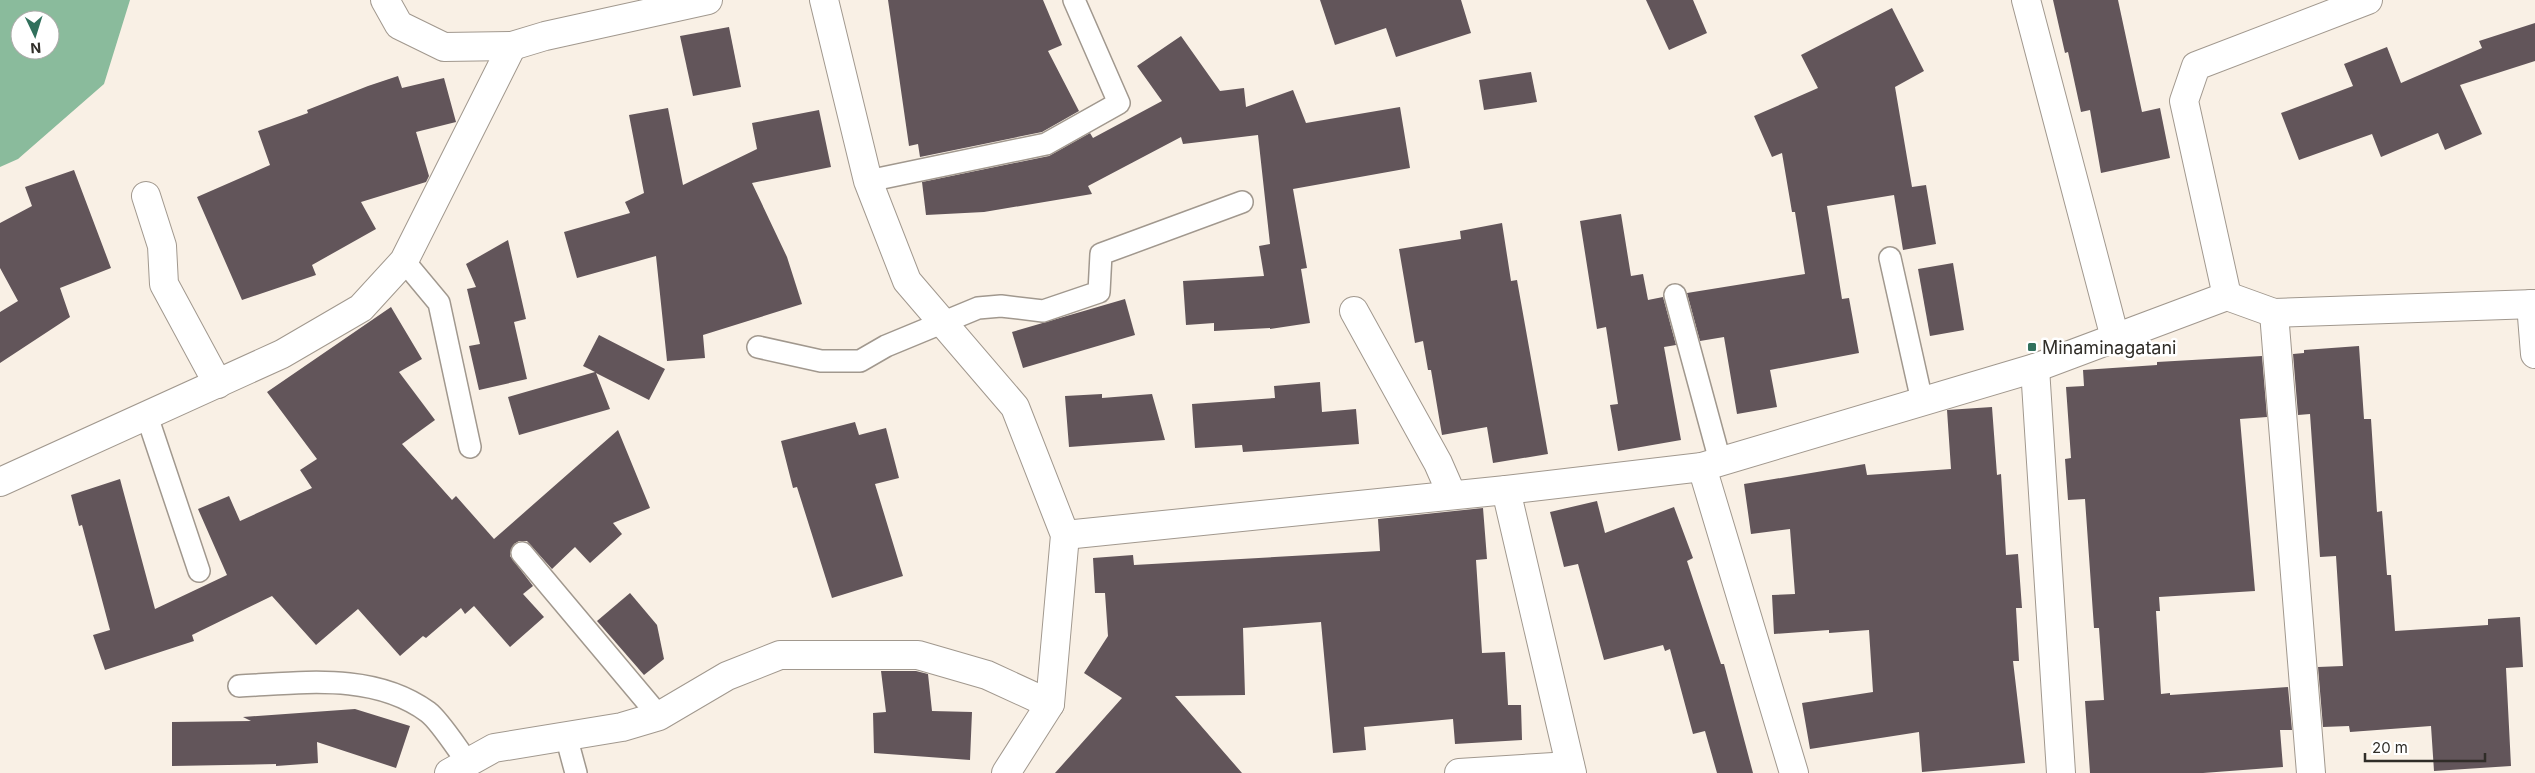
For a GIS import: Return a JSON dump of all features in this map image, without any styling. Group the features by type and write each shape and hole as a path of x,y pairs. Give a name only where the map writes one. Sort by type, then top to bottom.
{"street":[{"path":"385,0 398,25 444,47 512,46 545,36 708,0"},
{"path":"824,0 868,181 907,281 1016,407 1065,535 1050,704 1006,773"},
{"path":"2026,0 2115,338"},
{"path":"2227,296 2184,101 2196,66 2368,0"},
{"path":"0,482 282,354 361,308 404,261 512,46"},
{"path":"146,196 162,246 164,284 218,384"},
{"path":"1065,535 1452,496 1711,464 2035,368 2227,296 2274,313 2533,304 2535,354"},
{"path":"1354,311 1438,463 1452,496"},
{"path":"2274,313 2311,773"},
{"path":"2035,368 2061,773"},
{"path":"1711,464 1794,773"},
{"path":"1459,773 1571,770 1506,490"},
{"path":"458,768 494,748 622,727 659,716 727,676 780,655 918,655 987,675 1050,704"}],"lane":[{"path":"868,181 1046,144 1119,103 1074,0"},
{"path":"758,347 821,361 860,361 886,346 978,308 1001,306 1043,311 1098,292 1101,254 1242,202"},
{"path":"1890,258 1922,402"},
{"path":"404,261 439,303 470,447"},
{"path":"1675,295 1711,464"},
{"path":"147,416 199,571"},
{"path":"522,552 659,716"},
{"path":"239,686 344,682 395,693 429,712 458,768"},
{"path":"566,736 576,773"}],"green space":[{"path":"0,0 130,0 104,84 18,159 0,167"}],"building":[{"path":"888,0 1043,0 1062,45 1048,51 1079,111 1042,132 920,157 918,144 909,146"},
{"path":"1320,0 1461,0 1471,33 1396,57 1386,28 1335,45"},
{"path":"1646,0 1693,0 1707,33 1669,50"},
{"path":"2053,0 2118,0 2142,112 2160,108 2170,158 2101,173 2090,110 2081,112 2068,52 2065,53"},
{"path":"1892,8 1924,71 1895,87 1912,187 1926,185 1936,244 1903,250 1894,195 1827,206 1842,299 1849,298 1859,353 1770,370 1777,407 1737,414 1724,337 1700,341 1687,293 1805,274 1795,212 1792,212 1782,153 1772,157 1754,116 1818,88 1801,55"},
{"path":"2535,23 2535,61 2460,85 2482,134 2445,150 2438,133 2381,157 2372,134 2299,160 2281,113 2353,86 2344,64 2387,47 2401,83 2482,48 2479,41"},
{"path":"729,27 741,87 693,96 680,36"},
{"path":"1181,36 1220,91 1244,88 1246,107 1293,90 1306,123 1400,107 1410,168 1293,189 1307,268 1301,269 1310,323 1270,329 1214,331 1214,323 1186,325 1183,281 1264,276 1259,246 1270,244 1258,135 1183,144 1181,137 1088,186 1092,194 984,212 926,215 922,182 1049,156 1090,133 1093,138 1162,101 1137,66"},
{"path":"1531,72 1537,102 1484,110 1479,80"},
{"path":"398,76 402,88 444,78 456,122 416,132 429,176 426,182 361,202 376,229 312,265 316,275 242,300 197,197 270,165 258,131 308,113 307,110 368,86"},
{"path":"668,108 683,185 757,149 752,123 819,110 831,167 752,183 787,257 802,304 703,335 705,358 667,361 656,256 577,278 564,232 630,213 625,202 644,193 629,115"},
{"path":"74,170 111,268 60,288 70,317 0,363 0,312 18,301 0,268 0,223 32,206 25,187"},
{"path":"1621,214 1631,276 1643,274 1648,300 1663,297 1676,345 1664,347 1681,440 1618,451 1610,405 1618,404 1606,327 1597,329 1580,221"},
{"path":"1502,223 1511,281 1517,280 1548,454 1493,463 1487,427 1442,435 1431,370 1428,370 1423,341 1415,343 1399,249 1461,239 1460,231"},
{"path":"508,240 526,319 514,322 527,379 479,390 469,346 480,344 467,289 476,287 466,264"},
{"path":"1953,263 1964,330 1930,336 1918,269"},
{"path":"1125,299 1135,335 1023,368 1012,332"},
{"path":"391,307 422,359 399,372 435,420 402,444 452,500 456,496 494,539 618,430 650,508 613,523 622,534 590,563 575,547 552,569 527,541 519,541 514,544 510,556 533,586 523,594 544,617 510,647 474,606 465,614 461,608 426,638 423,636 400,656 358,609 316,645 272,596 192,635 194,641 105,670 93,635 110,630 82,525 79,526 71,495 120,479 155,609 227,575 198,509 229,496 240,521 312,488 300,470 317,459 267,392"},
{"path":"599,335 665,369 649,400 596,373 610,409 519,435 508,397 595,372 583,366"},
{"path":"2359,346 2364,419 2371,419 2377,512 2382,511 2387,575 2391,575 2395,631 2488,625 2488,619 2520,617 2523,667 2506,668 2511,766 2434,771 2431,726 2350,732 2349,726 2323,727 2318,667 2343,666 2336,556 2320,557 2310,414 2298,415 2293,354 2304,353 2304,350"},
{"path":"2262,356 2267,417 2240,419 2255,591 2159,597 2160,611 2156,611 2161,694 2288,687 2292,730 2280,730 2283,767 2203,773 2090,773 2085,701 2104,700 2099,628 2094,628 2085,499 2068,500 2065,459 2071,458 2066,387 2084,386 2083,370 2157,365 2157,362"},
{"path":"1320,382 1322,412 1356,409 1359,444 1243,452 1242,445 1195,448 1192,404 1275,398 1274,386"},
{"path":"1102,394 1102,398 1152,394 1165,440 1069,447 1065,396"},
{"path":"1992,407 1997,475 2001,474 2006,555 2018,554 2022,608 2016,608 2019,661 2013,661 2025,763 1922,772 1919,732 1810,749 1802,703 1873,692 1869,630 1829,633 1829,630 1774,634 1772,595 1795,594 1790,529 1751,534 1744,484 1865,464 1867,475 1951,469 1947,410"},
{"path":"855,422 859,435 886,428 899,478 875,484 903,576 832,598 797,487 793,488 781,441"},
{"path":"1597,501 1605,533 1674,507 1693,558 1687,561 1721,664 1724,664 1753,773 1717,773 1705,731 1693,734 1670,649 1665,651 1663,645 1604,660 1578,564 1564,567 1550,512"},
{"path":"1483,508 1487,559 1476,560 1482,653 1505,652 1508,705 1521,705 1522,740 1455,744 1453,719 1364,727 1366,750 1333,753 1321,622 1243,628 1245,695 1175,696 1242,773 1055,773 1122,698 1084,673 1108,636 1105,593 1095,593 1093,558 1133,555 1134,565 1380,551 1378,519"},
{"path":"630,593 657,625 664,659 644,675 597,621"},
{"path":"881,671 916,671 928,674 932,711 972,712 970,760 874,753 873,713 886,712"},
{"path":"355,709 410,726 396,768 317,742 318,763 276,766 276,764 172,766 172,722 251,721 243,717"}],"place":[{"name":"Minaminagatani","path":"2032,347"}]}
